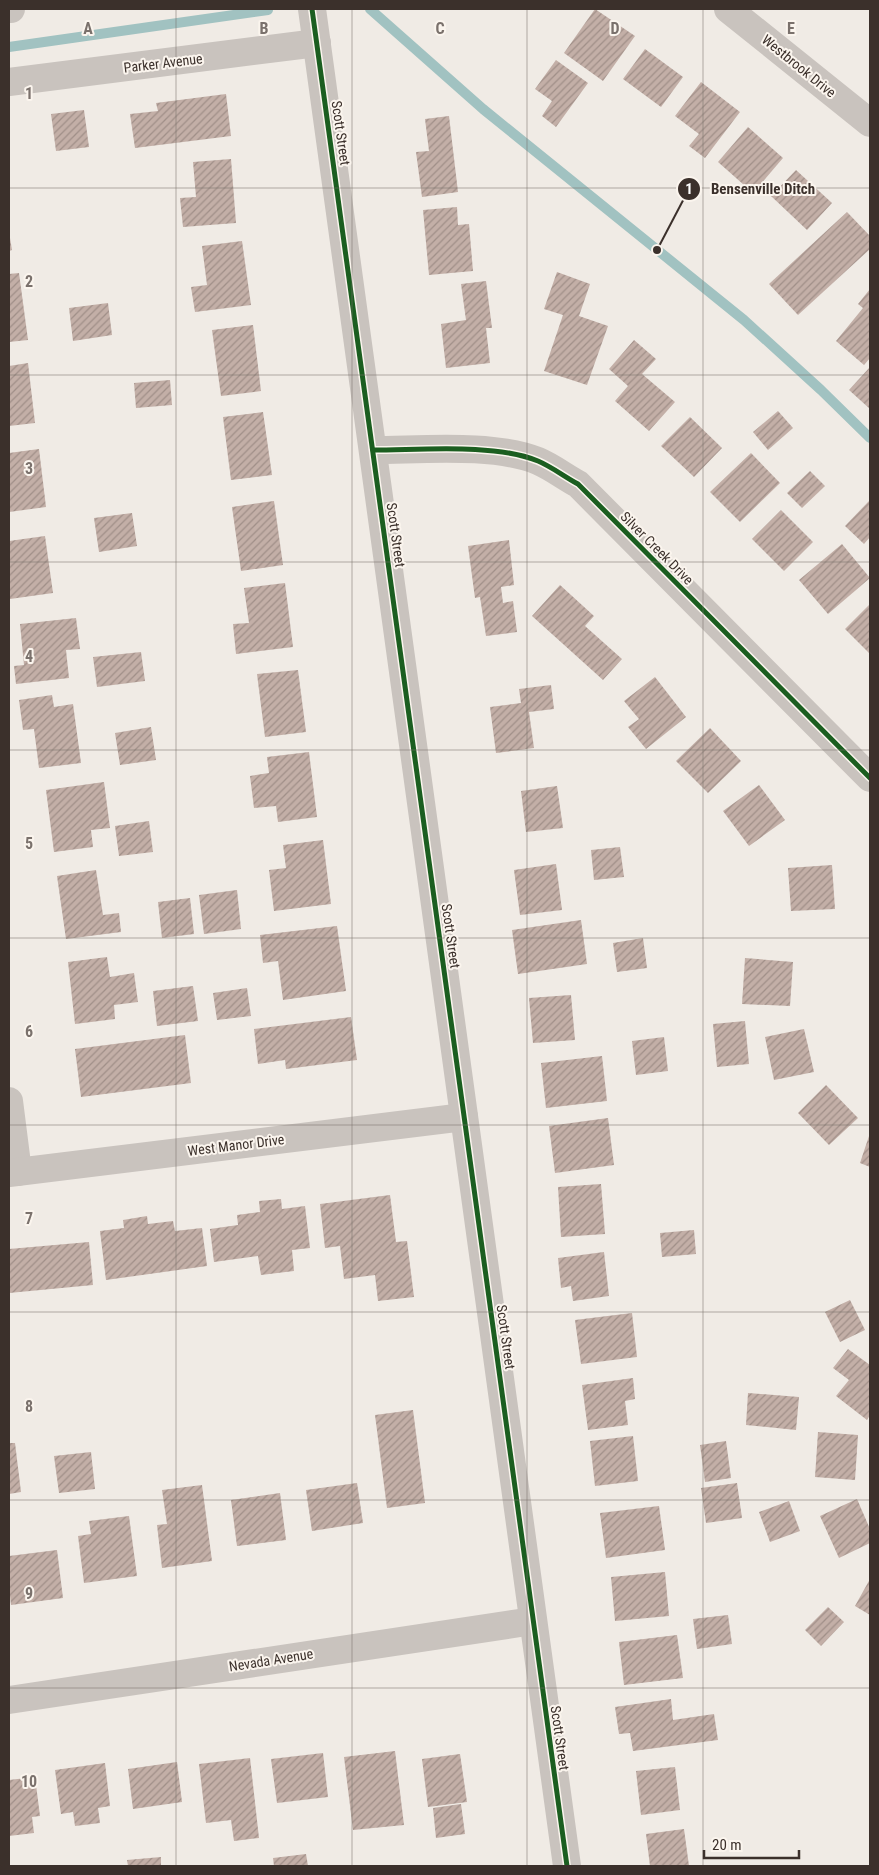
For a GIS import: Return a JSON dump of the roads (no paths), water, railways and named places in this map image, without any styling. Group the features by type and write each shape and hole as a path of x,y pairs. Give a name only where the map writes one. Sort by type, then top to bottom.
{"street":[{"name":"Scott Street","path":"312,9 567,1866"},
{"name":"Westbrook Drive","path":"728,9 870,123"},
{"name":"Parker Avenue","path":"9,82 317,43"},
{"name":"Silver Creek Drive","path":"373,450 450,449 499,452 538,461 578,484 870,778"},
{"path":"9,1101 14,1173"},
{"name":"West Manor Drive","path":"14,1173 464,1117"},
{"name":"Nevada Avenue","path":"9,1700 533,1621"}],"waterway":[{"path":"370,9 483,109 744,320 821,390 870,438"},
{"path":"9,47 268,10"}],"place":[{"name":"Bensenville Ditch","path":"657,250"}]}
